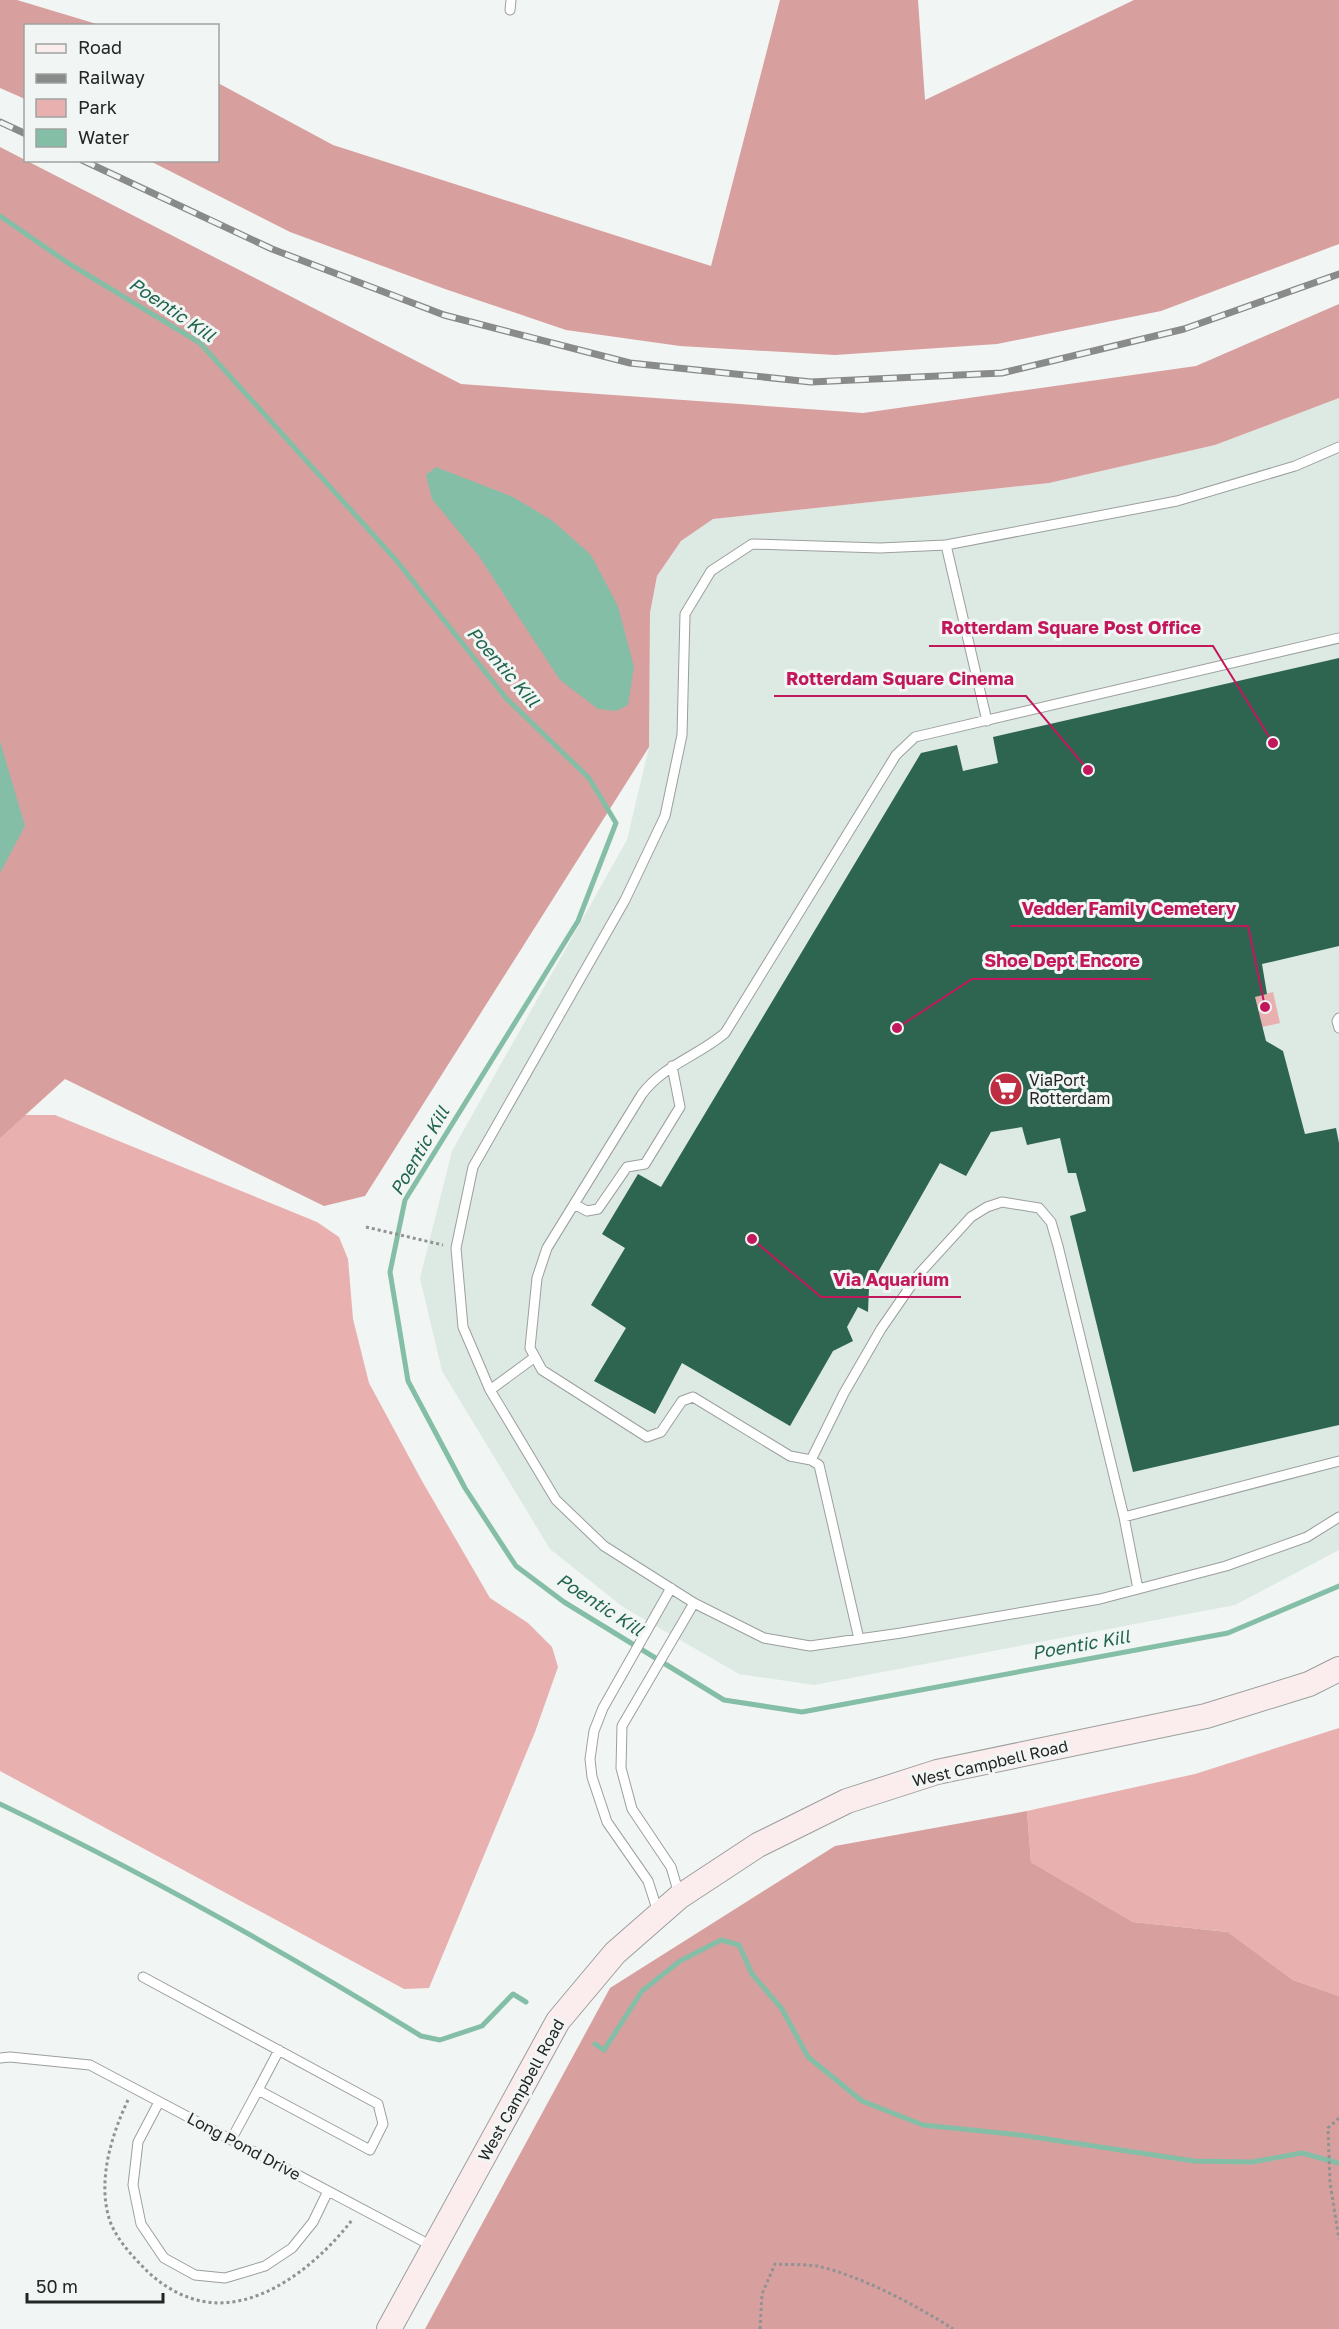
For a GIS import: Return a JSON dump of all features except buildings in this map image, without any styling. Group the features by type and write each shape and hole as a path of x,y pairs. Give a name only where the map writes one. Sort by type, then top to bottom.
{"main road":[{"name":"West Campbell Road","path":"389,2329 558,2021 615,1953 679,1897 758,1845 847,1801 937,1772 1206,1716 1310,1684 1339,1669"}],"lane":[{"path":"1339,447 1295,466 1177,501 946,545 880,548 752,544 711,571 685,614 682,735 665,816 625,900 473,1167 456,1248 463,1327 490,1390 556,1500 604,1546 694,1603 764,1638 810,1646 1100,1599 1226,1566 1307,1537 1339,1517"},
{"path":"946,545 987,721"},
{"path":"860,1639 819,1465 811,1460 790,1456 693,1397 682,1401 661,1432 647,1437 542,1370 530,1348 539,1268 547,1248 642,1094 653,1080 672,1066 710,1046 725,1033 896,755 915,737 1339,638"},
{"path":"1339,1018 1337,1021 1339,1028"},
{"path":"574,1204 587,1211 598,1209 627,1167 645,1164 680,1107 672,1066"},
{"path":"811,1460 844,1393 875,1338 919,1274 970,1217 987,1207 1002,1202 1039,1208 1051,1222 1124,1517 1138,1589"},
{"path":"490,1390 535,1357"},
{"path":"1124,1517 1339,1461"},
{"path":"659,1915 648,1881 607,1822 592,1777 590,1759 594,1731 603,1708 670,1588"},
{"path":"679,1897 671,1867 632,1809 621,1768 622,1726 694,1603"},
{"path":"143,1977 378,2104 383,2124 370,2150 258,2090"},
{"path":"231,2140 279,2050"},
{"name":"Long Pond Drive","path":"0,2058 90,2065 434,2247"},
{"path":"159,2102 138,2142 133,2185 141,2224 164,2258 195,2276 225,2278 265,2266 292,2248 313,2222 328,2191"}],"path":[{"path":"366,1227 437,1243"},
{"path":"130,2096 112,2140 107,2164 107,2206 111,2223 121,2242 154,2278 175,2293 204,2302 222,2303 242,2299 266,2290 314,2262 335,2242 352,2220"},
{"path":"1339,2118 1328,2128 1330,2183 1339,2239"},
{"path":"760,2329 762,2294 775,2264 815,2266 846,2274 930,2314 954,2329"}],"shaded area":[{"path":"0,0 17,0 97,24 24,24 24,99 0,88"},
{"path":"780,0 918,0 925,100 1134,0 1339,0 1339,244 1161,311 997,344 835,355 680,346 566,330 445,289 290,232 152,162 219,162 219,84 333,145 711,266"},
{"path":"0,147 24,159 24,162 29,162 461,384 863,413 1196,366 1339,304 1339,398 1215,445 1049,483 713,519 681,541 657,576 650,613 649,747 365,1196 324,1206 65,1079 0,1138"},
{"name":"ViaPort Rotterdam","path":"1339,398 1339,1550 1235,1605 814,1685 739,1674 623,1607 550,1549 442,1371 420,1278 452,1151 627,840 649,747 650,613 657,576 681,541 713,519 1049,483 1215,445"},
{"path":"1027,1811 1031,1862 1133,1922 1228,1932 1293,1980 1339,1996 1339,2329 425,2329 610,1988 835,1846"}],"green space":[{"path":"1273,992 1280,1023 1262,1027 1251,998"},
{"path":"14,1115 55,1115 317,1222 339,1237 348,1259 353,1319 369,1383 422,1481 490,1598 528,1623 552,1647 558,1667 535,1732 429,1988 404,1989 0,1771 0,1128"},
{"path":"1339,1728 1339,1996 1293,1980 1228,1932 1133,1922 1031,1862 1027,1811 1195,1774"}],"water":[{"path":"436,467 513,497 553,521 591,555 618,606 634,667 628,705 616,711 598,709 560,680 478,555 432,499 426,475"},
{"path":"0,741 25,826 0,873"}],"waterway":[{"name":"Poentic Kill","path":"0,216 68,263 200,343 396,560 506,698 589,778 616,823 578,921 405,1200 390,1272 408,1381 465,1488 516,1566 564,1602 724,1700 802,1712 1228,1633 1339,1586"},
{"path":"0,1804 214,1914 421,2036 440,2040 482,2026 513,1994 526,2002"},
{"path":"595,2044 604,2050 642,1991 680,1961 721,1940 739,1945 752,1974 782,2009 808,2057 862,2101 923,2125 1020,2135 1194,2161 1252,2162 1302,2153 1339,2163"}],"railway":[{"path":"0,122 24,133"},
{"path":"86,162 272,249 444,315 630,363 811,382 1002,373 1184,329 1339,274"}],"place":[{"name":"Rotterdam Square Post Office","path":"1273,743"},
{"name":"Rotterdam Square Cinema","path":"1088,770"},
{"name":"Vedder Family Cemetery","path":"1265,1007"},
{"name":"Shoe Dept Encore","path":"897,1028"},
{"name":"ViaPort Rotterdam","path":"1006,1089"},
{"name":"Via Aquarium","path":"752,1239"}]}
